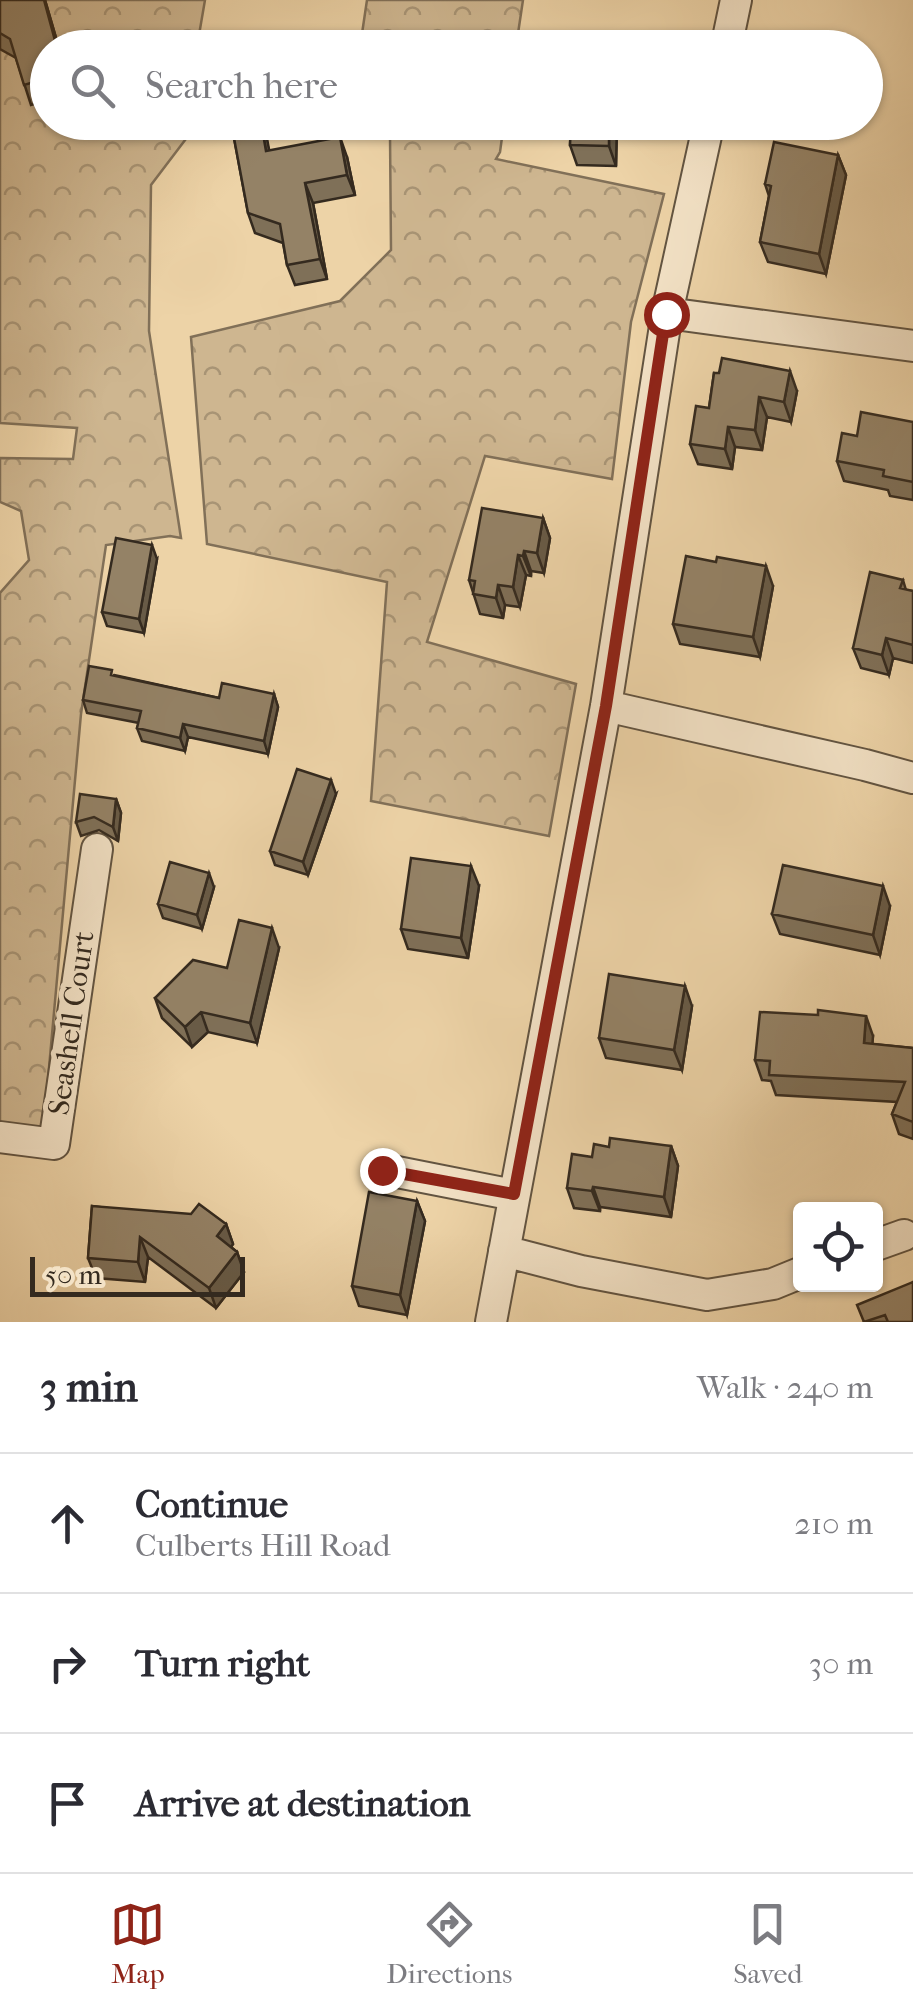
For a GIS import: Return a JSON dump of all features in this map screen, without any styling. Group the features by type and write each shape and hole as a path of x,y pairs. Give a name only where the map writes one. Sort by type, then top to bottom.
{"street":[{"path":"730,30 736,0"},
{"path":"491,1322 606,706 666,314 705,140"},
{"path":"666,314 913,346"},
{"path":"606,706 913,778"},
{"name":"Seashell Court","path":"0,1137 54,1144 97,849"},
{"path":"382,1170 514,1194"},
{"path":"504,1251 581,1271 707,1295 773,1284 793,1276"}],"green space":[{"path":"0,0 205,0 200,30 30,30 30,140 185,140 151,185 149,331 181,538 170,536 106,545 81,714 43,1134 0,1126 0,593 29,560 21,511 0,502 0,458 73,459 77,428 0,423"},
{"path":"367,0 523,0 519,30 363,30"},
{"path":"390,140 502,140 496,159 664,194 631,322 612,479 485,456 427,642 576,684 549,836 371,801 387,582 207,544 191,337 340,301 391,250"}],"building":[{"path":"0,0 44,0 52,30 30,30 30,83 24,85 10,39 0,33"},
{"path":"234,140 264,140 266,151 341,140 347,175 305,183 320,259 287,265 280,224 248,213"},
{"path":"570,140 609,140 609,146 570,145"},
{"path":"774,142 838,155 819,254 760,242 771,186 765,184"},
{"path":"722,358 790,371 784,402 759,397 755,430 728,427 725,449 690,444 696,406 709,408 714,373 719,373"},
{"path":"861,412 913,422 913,482 883,476 884,470 837,461 842,433 857,436"},
{"path":"482,508 543,518 537,553 524,551 523,556 518,555 513,587 498,585 496,598 473,594 475,581 469,580"},
{"path":"116,538 152,545 139,619 102,612"},
{"path":"686,556 766,566 753,637 673,624"},
{"path":"870,572 903,580 900,588 913,591 913,645 886,638 882,655 853,648"},
{"path":"89,666 112,670 111,675 219,698 222,683 274,694 264,741 183,724 180,738 137,728 141,711 83,700"},
{"path":"297,769 331,780 303,862 270,851"},
{"path":"80,794 116,799 113,827 94,817 76,822"},
{"path":"411,858 471,866 461,938 401,929"},
{"path":"170,862 209,873 197,915 158,904"},
{"path":"783,865 883,886 873,935 772,914"},
{"path":"239,920 272,928 250,1023 201,1012 185,1027 155,998 193,960 227,968"},
{"path":"609,974 685,986 674,1050 599,1038"},
{"path":"818,1010 866,1016 864,1043 913,1048 913,1122 892,1114 905,1082 769,1075 770,1061 755,1060 760,1012 818,1015"},
{"path":"610,1138 671,1146 664,1197 593,1187 592,1191 567,1188 572,1154 592,1157 594,1144 609,1147"},
{"path":"369,1192 417,1201 400,1295 352,1286"},
{"path":"199,1204 226,1224 217,1236 237,1252 209,1288 140,1237 138,1262 88,1258 92,1206 191,1214"},
{"path":"913,1282 913,1322 888,1322 885,1315 864,1322 857,1305"}],"route":[{"path":"382,1170 514,1194 606,706 666,314"}]}
